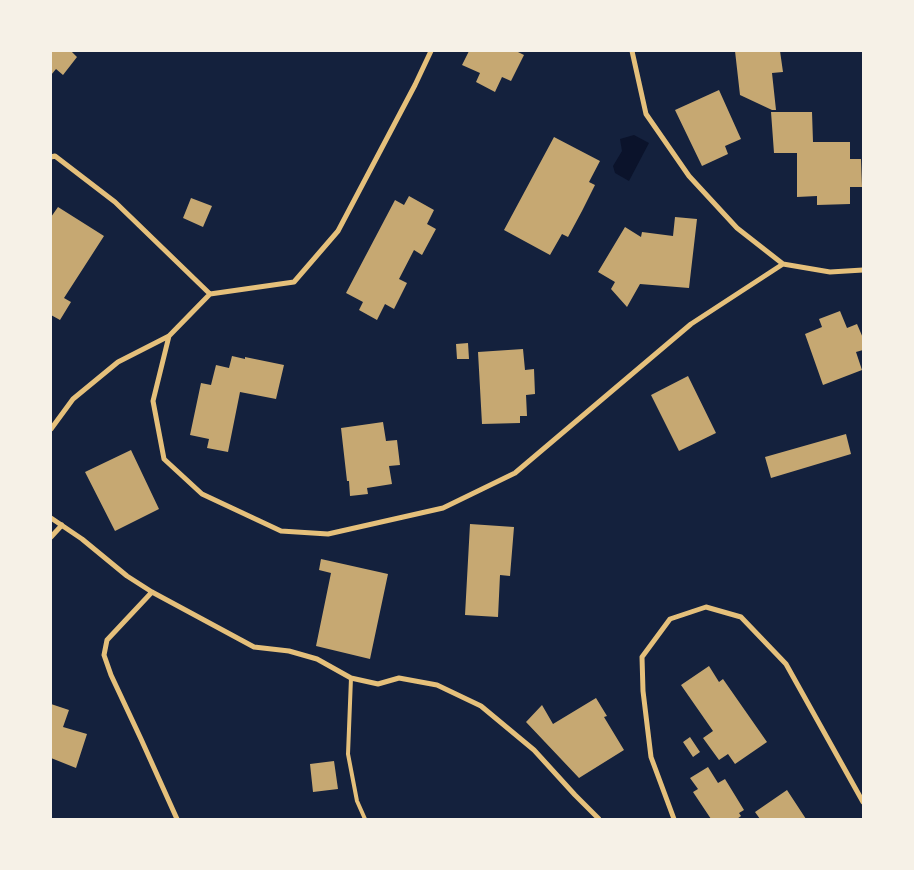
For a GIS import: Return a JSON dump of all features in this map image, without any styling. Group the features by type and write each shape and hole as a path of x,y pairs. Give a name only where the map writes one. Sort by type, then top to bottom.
{"street":[{"path":"51,429 73,399 118,362 169,336 210,294 294,282 338,231 431,51"},
{"path":"632,51 646,114 689,176 737,228 783,264 830,272 863,270"},
{"path":"51,157 55,156 115,202 210,294"},
{"path":"169,336 153,401 164,459 202,494 280,531 328,534 443,508 515,473 692,324 783,264"},
{"path":"51,518 127,576 152,592 254,647 289,651 317,660 351,678 378,684 399,678 437,685 481,706 534,750 600,819"},
{"path":"51,538 62,525"},
{"path":"152,592 107,640 104,655 111,675 142,739 176,819"},
{"path":"674,819 651,757 643,691 642,657 670,619 706,607 741,616 786,664 863,802"}],"lane":[{"path":"351,678 348,754 357,801 365,819"}],"water":[{"path":"634,135 649,143 629,181 615,173 613,166 622,151 620,139"}],"building":[{"path":"51,51 71,51 77,57 63,75 56,69 51,75"},
{"path":"469,51 516,51 524,55 511,81 502,77 495,92 476,82 480,73 462,65"},
{"path":"735,51 780,51 783,72 772,73 776,110 772,110 740,95"},
{"path":"719,90 741,139 725,146 728,154 702,166 675,110"},
{"path":"771,112 812,112 813,142 850,142 850,159 861,159 862,187 850,187 850,204 817,205 817,196 797,197 797,153 774,153"},
{"path":"554,137 600,161 589,182 595,185 582,211 568,237 562,234 550,255 504,230"},
{"path":"409,196 434,210 427,224 436,229 422,255 414,250 399,279 407,283 394,309 385,304 377,320 359,310 363,302 346,293 395,200 404,205"},
{"path":"191,198 212,206 203,227 183,218"},
{"path":"58,207 104,236 64,298 71,302 60,320 51,315 51,217"},
{"path":"675,217 697,219 689,288 640,284 627,307 611,289 615,282 598,272 625,227 641,237 642,232 673,236"},
{"path":"840,311 847,328 857,324 863,338 863,350 856,352 862,370 823,385 805,334 822,327 819,319"},
{"path":"468,343 469,359 457,359 456,344"},
{"path":"523,349 525,370 534,369 535,394 526,395 527,416 520,416 520,423 482,424 478,352"},
{"path":"232,356 284,365 276,399 240,392 228,452 207,448 209,439 190,435 201,383 211,385 216,365 229,368"},
{"path":"688,376 716,433 679,451 651,395"},
{"path":"383,422 386,441 397,440 400,465 389,466 392,484 367,488 368,494 350,496 341,428"},
{"path":"846,434 851,454 771,478 765,457"},
{"path":"131,450 159,509 115,531 85,472"},
{"path":"470,524 514,527 510,576 500,575 498,617 465,615"},
{"path":"321,559 388,574 370,659 316,646 331,573 319,570"},
{"path":"709,666 719,682 723,679 767,742 735,764 728,754 719,760 703,738 713,731 681,685"},
{"path":"596,698 607,716 604,717 624,750 579,778 526,722 542,705 553,724"},
{"path":"51,704 69,710 63,727 87,734 76,768 51,758"},
{"path":"690,737 700,752 693,757 683,742"},
{"path":"334,761 338,789 313,792 310,764"},
{"path":"708,767 718,783 725,779 744,810 739,813 741,816 737,819 711,819 693,792 698,789 690,778"},
{"path":"787,790 806,819 760,819 755,812"}]}
